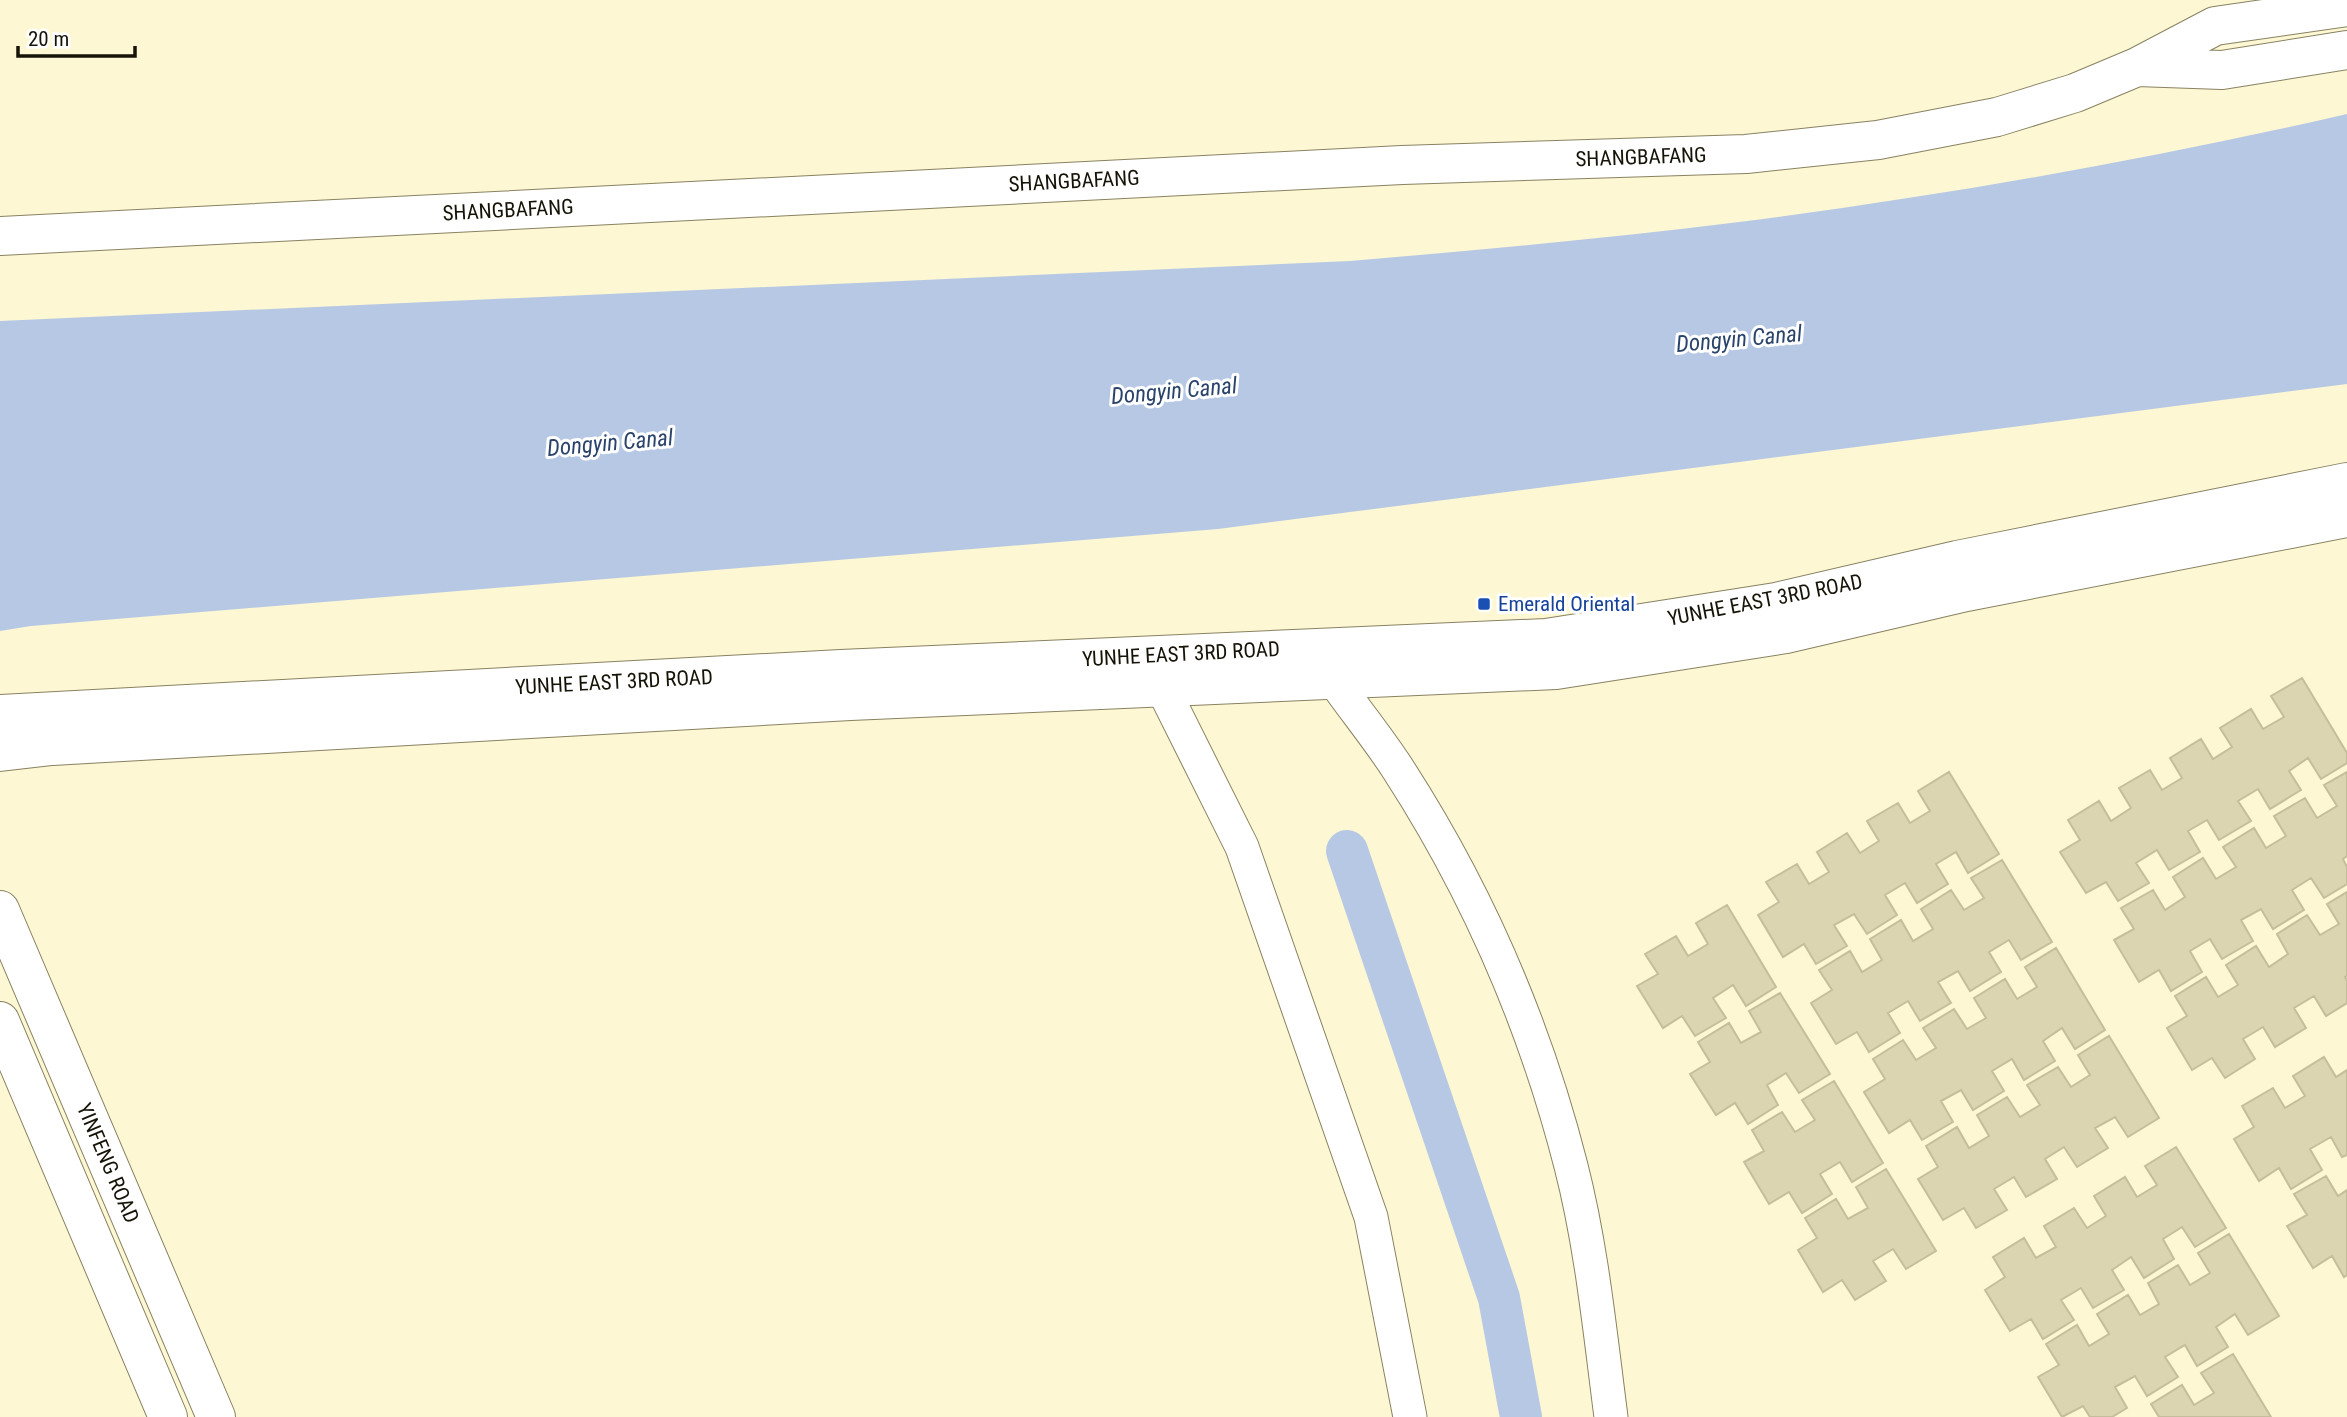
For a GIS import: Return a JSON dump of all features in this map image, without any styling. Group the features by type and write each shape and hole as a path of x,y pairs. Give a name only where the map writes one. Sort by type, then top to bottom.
{"street":[{"name":"SHANGBAFANG","path":"0,236 1402,165 1746,153 1878,140 1997,117 2075,93 2137,67 2215,26 2347,7"},
{"name":"SHANGBAFANG","path":"2137,67 2222,70 2347,50"},
{"name":"YUNHE EAST 3RD ROAD","path":"0,752 79,745 767,706 1546,638 1776,602 1957,560 2347,482"},
{"name":"YUNHE EAST 3RD ROAD","path":"0,714 841,669 1154,672 1333,679 1570,668 1786,634 1966,592 2347,518"},
{"path":"1154,672 1242,847 1371,1217 1410,1417"},
{"path":"1333,679 1398,768 1453,862 1502,960 1541,1062 1571,1168 1592,1275 1611,1417"},
{"name":"YINFENG ROAD","path":"0,910 216,1417"},
{"name":"YINFENG ROAD","path":"0,1021 168,1417"}],"water":[{"name":"Dongyin Canal","path":"2347,114 2347,384 1218,529 31,626 0,631 0,321 1399,257 1691,228 1892,201 2121,162"}],"building":[{"path":"2302,678 2347,753 2347,763 2321,779 2308,758 2289,771 2301,790 2270,809 2258,789 2238,801 2251,821 2219,840 2207,820 2188,831 2200,852 2169,870 2157,850 2136,863 2149,883 2118,901 2106,882 2086,893 2060,852 2080,840 2068,820 2099,801 2111,821 2131,808 2119,788 2150,770 2162,790 2182,778 2170,758 2201,739 2213,759 2232,747 2220,728 2251,709 2263,729 2284,717 2271,696"},
{"path":"1949,772 1999,854 1968,873 1956,852 1936,864 1948,884 1917,903 1905,883 1885,895 1897,915 1867,934 1854,914 1834,925 1847,946 1816,964 1804,944 1783,957 1758,915 1779,902 1766,882 1797,864 1809,884 1829,872 1817,852 1847,833 1860,853 1879,841 1867,821 1898,803 1910,823 1930,811 1918,791"},
{"path":"2347,772 2347,856 2343,859 2347,867 2347,884 2324,898 2311,878 2292,890 2304,910 2273,929 2261,909 2241,920 2253,941 2222,959 2210,939 2190,951 2202,972 2171,991 2159,970 2139,982 2114,940 2134,929 2121,908 2153,890 2165,910 2185,897 2173,877 2203,858 2216,879 2236,867 2223,847 2254,828 2266,848 2286,836 2274,816 2305,798 2317,818 2337,806 2324,785"},
{"path":"2002,860 2052,942 2021,960 2009,940 1989,952 2001,972 1970,991 1958,971 1938,982 1951,1003 1920,1021 1908,1001 1888,1013 1900,1033 1869,1052 1857,1032 1836,1044 1811,1003 1832,990 1819,970 1850,951 1862,972 1882,960 1870,939 1901,920 1913,941 1933,929 1921,909 1951,890 1964,910 1984,898 1971,878"},
{"path":"2347,892 2347,1003 2326,1016 2314,996 2294,1008 2306,1028 2275,1047 2263,1027 2243,1039 2255,1059 2225,1078 2212,1058 2192,1070 2167,1028 2187,1016 2175,996 2206,977 2218,997 2238,985 2226,965 2256,946 2269,967 2288,954 2277,934 2307,915 2320,935 2339,924 2327,904"},
{"path":"1727,905 1776,987 1746,1006 1733,985 1713,998 1726,1018 1695,1036 1682,1016 1663,1028 1637,986 1658,974 1645,954 1676,936 1688,956 1708,944 1696,923"},
{"path":"2056,948 2105,1030 2075,1049 2062,1028 2043,1041 2055,1061 2024,1080 2012,1059 1992,1071 2004,1091 1973,1110 1961,1090 1941,1101 1953,1122 1922,1140 1910,1120 1889,1133 1864,1092 1885,1079 1873,1059 1903,1040 1916,1060 1936,1048 1923,1028 1954,1009 1967,1029 1986,1018 1974,998 2005,979 2017,999 2037,987 2025,967"},
{"path":"1780,993 1830,1074 1799,1093 1786,1073 1767,1085 1778,1105 1748,1124 1735,1103 1716,1115 1690,1074 1710,1062 1698,1042 1729,1023 1741,1043 1761,1032 1749,1011"},
{"path":"2109,1036 2159,1118 2128,1137 2115,1117 2095,1128 2108,1148 2077,1167 2064,1147 2045,1159 2057,1179 2026,1197 2014,1177 1994,1189 2007,1210 1976,1228 1964,1208 1943,1220 1918,1179 1938,1167 1926,1146 1957,1127 1969,1148 1989,1136 1977,1115 2007,1097 2020,1117 2040,1105 2027,1085 2058,1067 2071,1087 2090,1075 2078,1055"},
{"path":"2324,1057 2336,1077 2347,1070 2347,1155 2342,1157 2331,1137 2310,1149 2322,1170 2291,1189 2279,1168 2259,1181 2234,1139 2254,1127 2242,1106 2273,1088 2285,1108 2305,1096 2293,1076"},
{"path":"1834,1081 1883,1163 1852,1182 1840,1162 1820,1174 1832,1194 1802,1213 1789,1192 1769,1204 1744,1162 1764,1151 1752,1130 1782,1112 1795,1132 1815,1120 1802,1100"},
{"path":"2176,1147 2226,1228 2195,1247 2182,1227 2163,1239 2174,1259 2144,1278 2131,1257 2112,1270 2124,1290 2093,1308 2081,1288 2061,1300 2074,1320 2043,1339 2031,1319 2010,1331 1985,1290 2005,1277 1993,1257 2024,1238 2036,1258 2056,1247 2044,1226 2074,1208 2087,1228 2106,1216 2094,1196 2125,1177 2137,1197 2157,1185 2145,1166"},
{"path":"1886,1169 1936,1251 1906,1269 1893,1249 1873,1261 1886,1281 1855,1300 1842,1280 1823,1292 1798,1250 1817,1238 1805,1218 1836,1199 1848,1219 1868,1208 1856,1187"},
{"path":"2326,1176 2338,1196 2347,1190 2347,1275 2344,1277 2332,1256 2313,1268 2287,1226 2307,1215 2294,1194"},
{"path":"2229,1234 2279,1316 2248,1335 2235,1314 2216,1327 2228,1347 2197,1366 2185,1345 2165,1357 2178,1377 2147,1396 2135,1376 2115,1387 2127,1408 2112,1417 2090,1417 2083,1406 2062,1417 2038,1377 2059,1365 2046,1344 2077,1325 2089,1346 2109,1334 2097,1314 2128,1295 2140,1315 2159,1304 2148,1283 2178,1265 2190,1285 2210,1273 2198,1253"},
{"path":"2233,1354 2271,1417 2159,1417 2151,1404 2182,1385 2194,1405 2214,1393 2201,1373"}],"waterway":[{"path":"1347,851 1499,1298 1521,1417"}],"place":[{"name":"Emerald Oriental","path":"1484,604"}]}
